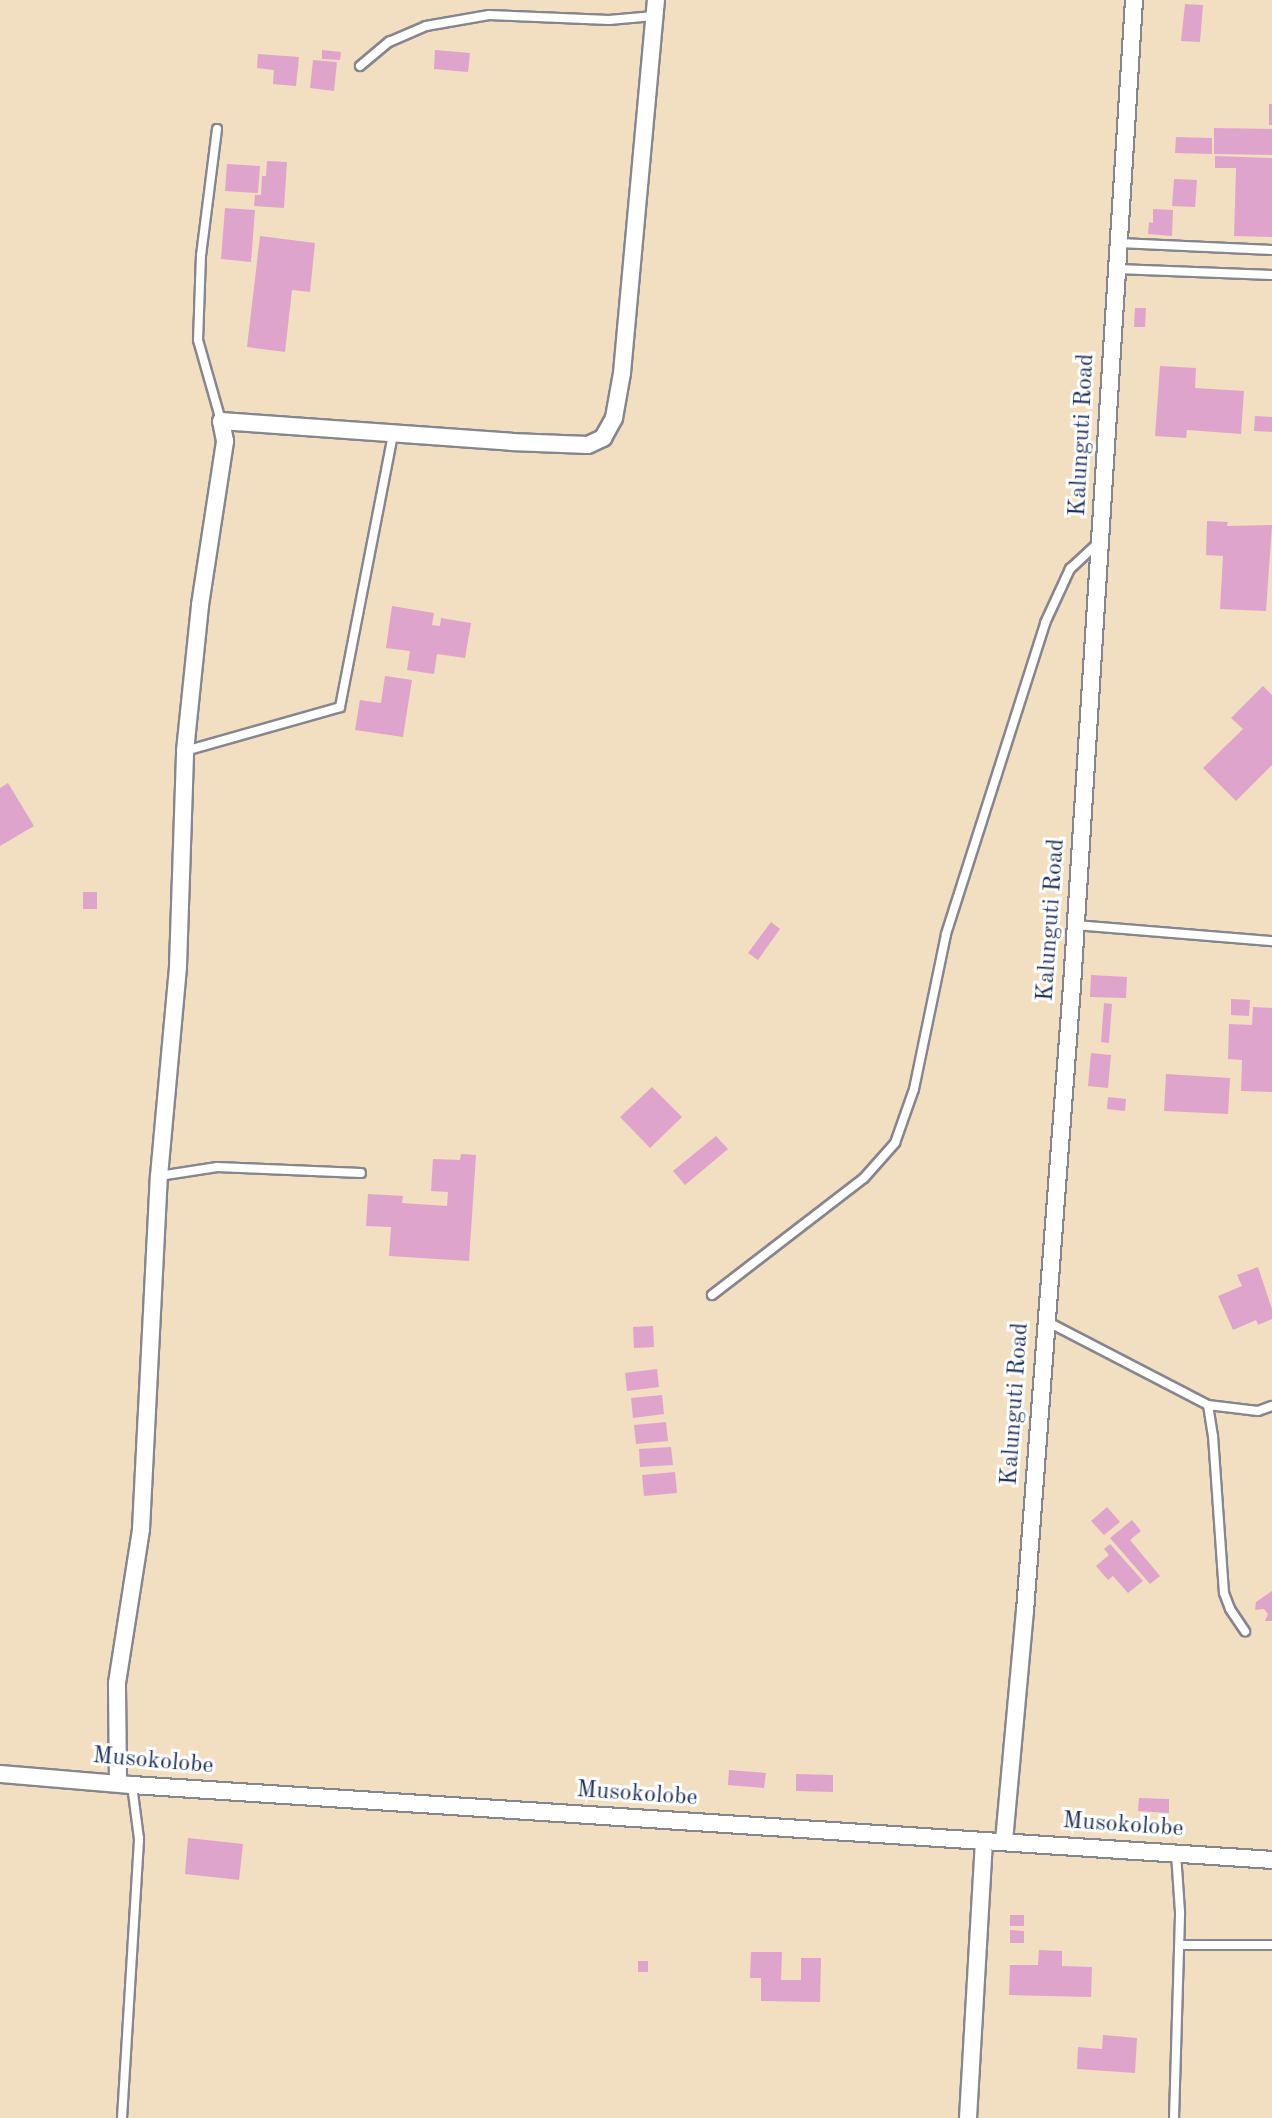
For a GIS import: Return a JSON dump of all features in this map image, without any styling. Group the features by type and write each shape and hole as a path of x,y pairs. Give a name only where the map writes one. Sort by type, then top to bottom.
{"street":[{"name":"Kalunguti Road","path":"1004,1841 1025,1611 1076,926 1134,0"},
{"path":"125,1784 117,1683 141,1529 159,1176 178,966 185,751 200,605 225,441 221,421 393,435 588,445 603,438 615,418 622,373 655,8"},
{"name":"Musokolobe","path":"0,1774 1272,1860"},
{"path":"968,2118 984,1842"}],"lane":[{"path":"360,66 389,42 426,26 489,15 609,20 655,8"},
{"path":"217,129 201,255 198,340 221,421"},
{"path":"1119,243 1272,250"},
{"path":"1117,269 1272,275"},
{"path":"185,751 340,707 393,435"},
{"path":"712,1295 864,1178 895,1143 914,1089 946,934 1045,623 1070,569 1101,540"},
{"path":"1076,926 1272,941"},
{"path":"159,1176 217,1167 361,1173"},
{"path":"1046,1321 1208,1405 1258,1411 1272,1406"},
{"path":"1208,1405 1213,1436 1224,1593 1230,1609 1245,1631"},
{"path":"122,2118 140,1839 125,1784"},
{"path":"1174,2118 1180,1945 1176,1854"},
{"path":"1180,1945 1272,1945"}],"building":[{"path":"1185,4 1203,5 1200,42 1181,41"},
{"path":"322,50 341,52 340,60 322,59"},
{"path":"435,50 470,53 468,72 434,69"},
{"path":"258,54 299,57 296,86 273,84 274,70 257,68"},
{"path":"313,60 337,62 334,91 310,88"},
{"path":"1269,104 1272,104 1272,125 1269,125"},
{"path":"1214,128 1272,129 1272,155 1214,154"},
{"path":"1176,137 1212,138 1212,154 1175,153"},
{"path":"1215,156 1272,158 1272,237 1234,236 1236,168 1215,168"},
{"path":"267,161 287,162 284,208 254,206 255,195 261,195 262,176 266,176"},
{"path":"227,164 260,166 258,193 225,191"},
{"path":"1174,179 1197,180 1195,207 1172,206"},
{"path":"225,208 255,210 251,262 221,259"},
{"path":"1153,209 1173,210 1172,236 1148,234 1149,222 1153,223"},
{"path":"260,236 315,243 310,292 292,290 285,352 247,347"},
{"path":"1135,308 1146,308 1145,327 1134,327"},
{"path":"1160,366 1196,368 1195,388 1244,391 1241,434 1187,430 1186,438 1155,436"},
{"path":"1255,416 1272,417 1272,432 1254,431"},
{"path":"1207,521 1228,522 1227,526 1272,525 1266,611 1220,609 1223,556 1206,555"},
{"path":"392,606 434,613 432,625 440,626 441,618 471,623 465,658 437,654 434,674 407,670 410,651 386,648"},
{"path":"385,676 412,680 403,737 355,730 360,700 381,703"},
{"path":"1263,686 1272,695 1272,765 1236,801 1203,768 1243,729 1231,718"},
{"path":"8,783 34,826 0,846 0,788"},
{"path":"83,892 97,892 97,909 83,909"},
{"path":"771,922 780,929 758,960 748,953"},
{"path":"1091,975 1127,977 1126,998 1090,997"},
{"path":"1231,999 1250,1000 1249,1016 1231,1015"},
{"path":"1104,1003 1112,1004 1109,1043 1101,1042"},
{"path":"1253,1007 1272,1008 1272,1092 1241,1091 1242,1060 1228,1059 1229,1024 1252,1025"},
{"path":"1091,1053 1111,1055 1108,1088 1088,1086"},
{"path":"1166,1074 1230,1078 1228,1114 1164,1111"},
{"path":"652,1087 682,1117 650,1148 620,1117"},
{"path":"1108,1097 1126,1099 1125,1111 1107,1109"},
{"path":"716,1136 728,1149 685,1185 673,1171"},
{"path":"461,1154 476,1155 469,1261 389,1256 391,1227 366,1226 368,1194 403,1196 402,1203 447,1206 448,1192 431,1191 433,1159 460,1160"},
{"path":"1258,1267 1272,1309 1272,1319 1258,1325 1256,1320 1233,1330 1218,1296 1242,1286 1237,1275"},
{"path":"653,1326 654,1347 634,1348 633,1327"},
{"path":"657,1369 659,1387 627,1391 625,1373"},
{"path":"662,1395 664,1414 633,1418 631,1398"},
{"path":"666,1422 668,1441 636,1444 634,1425"},
{"path":"671,1447 673,1465 640,1467 639,1449"},
{"path":"675,1472 677,1493 644,1496 642,1475"},
{"path":"1107,1507 1120,1522 1104,1535 1091,1521"},
{"path":"1132,1520 1141,1531 1130,1540 1160,1576 1150,1584 1110,1538"},
{"path":"1110,1544 1143,1581 1128,1593 1113,1576 1108,1580 1096,1566 1109,1555 1104,1549"},
{"path":"1272,1591 1272,1621 1265,1621 1268,1614 1264,1609 1255,1610 1256,1602"},
{"path":"729,1770 766,1773 764,1788 728,1785"},
{"path":"796,1774 833,1775 833,1792 796,1791"},
{"path":"1139,1798 1169,1799 1169,1813 1138,1811"},
{"path":"188,1838 243,1844 239,1880 185,1874"},
{"path":"1010,1915 1024,1915 1024,1926 1010,1926"},
{"path":"1010,1930 1024,1931 1024,1943 1010,1943"},
{"path":"1039,1950 1062,1951 1062,1966 1092,1967 1091,1997 1009,1995 1010,1965 1038,1965"},
{"path":"751,1952 782,1952 781,1980 801,1980 801,1958 821,1958 820,2002 761,2001 761,1978 750,1978"},
{"path":"638,1961 648,1961 648,1972 638,1972"},
{"path":"1103,2035 1137,2038 1135,2073 1077,2069 1078,2047 1102,2049"}]}
